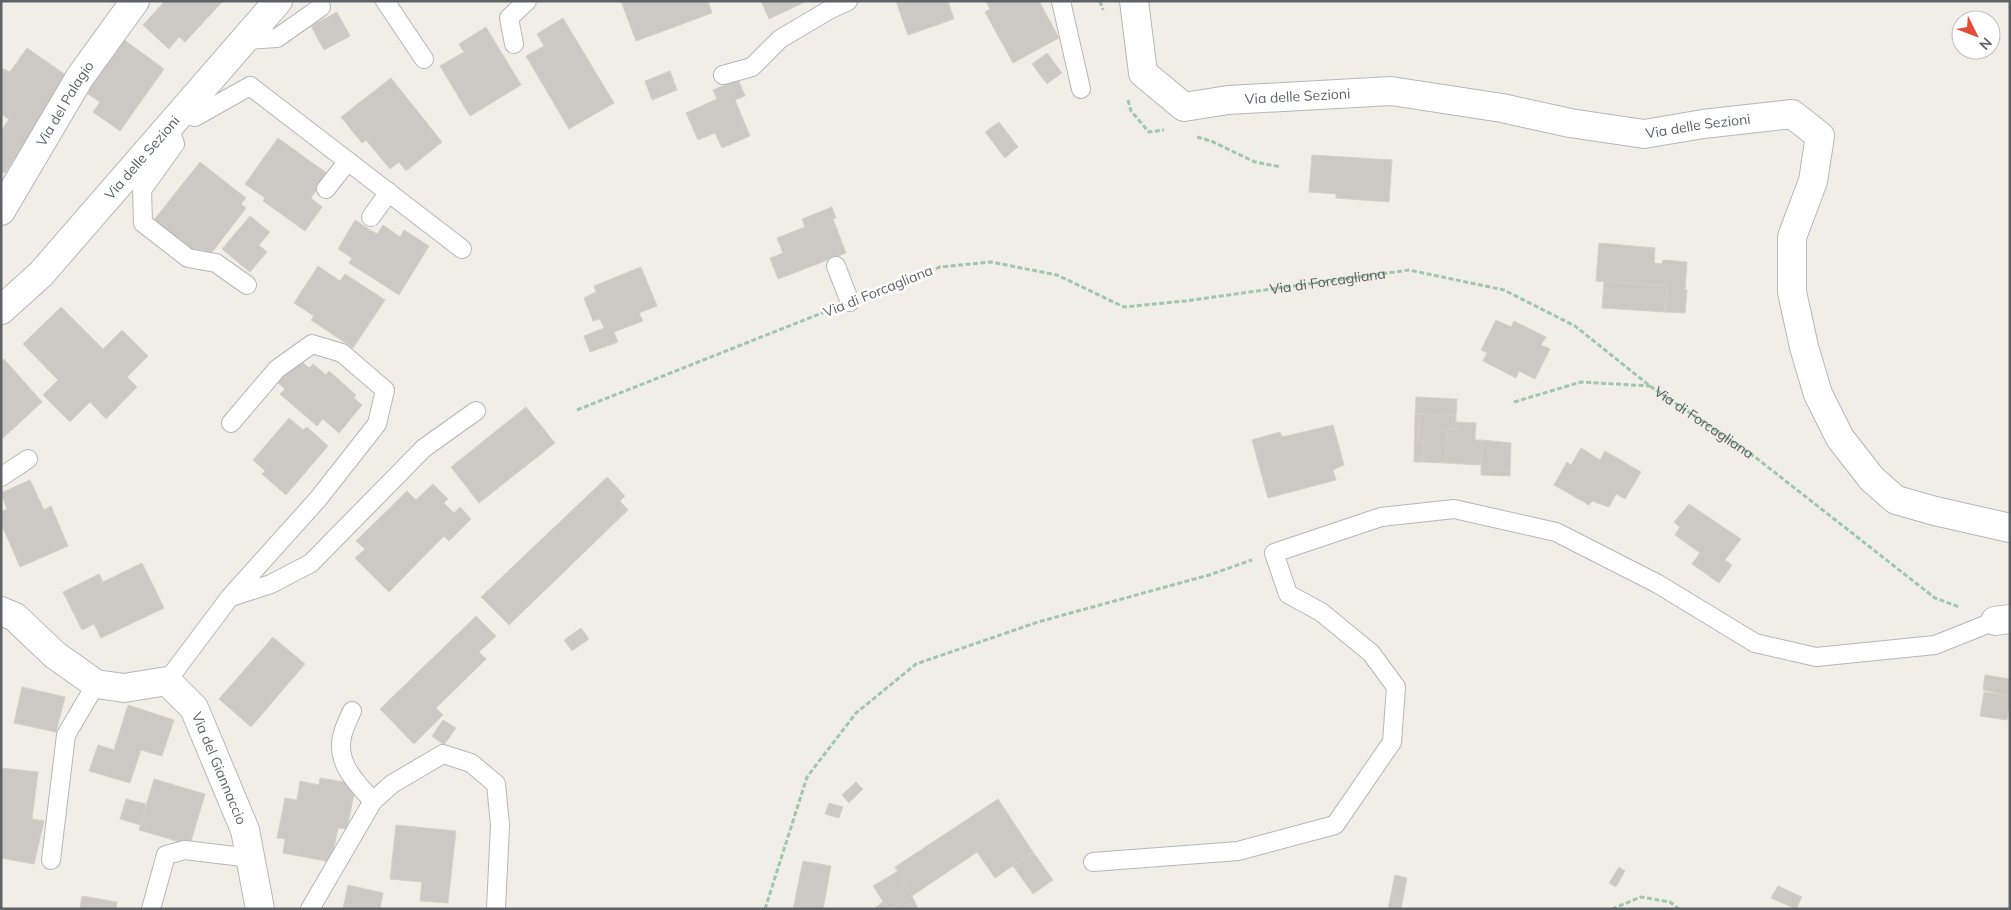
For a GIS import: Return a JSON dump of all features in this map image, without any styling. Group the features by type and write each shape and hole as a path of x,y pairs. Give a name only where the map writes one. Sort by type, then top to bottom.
{"street":[{"name":"Via del Palagio","path":"1,211 80,77 135,1"},
{"name":"Via delle Sezioni","path":"1,310 41,274 278,1"},
{"name":"Via delle Sezioni","path":"1134,1 1143,74 1184,107 1228,100 1391,91 1502,108 1570,123 1644,134 1703,124 1792,114 1820,136 1813,181 1792,237 1792,292 1804,347 1818,394 1840,438 1872,479 1896,500 1935,512 2010,528"},
{"path":"1,611 15,617 55,655 96,684 124,688 166,681"},
{"name":"Via del Giannaccio","path":"166,681 194,708 245,830 260,909"}],"lane":[{"path":"385,1 424,60"},
{"path":"514,44 509,18 527,1"},
{"path":"723,75 752,66 780,39 848,1"},
{"path":"1061,1 1082,89"},
{"path":"244,40 277,38 321,6"},
{"path":"247,286 216,263 188,258 143,223 142,190 175,144 175,120 195,117 250,86 462,249"},
{"path":"326,189 348,161"},
{"path":"371,217 389,192"},
{"path":"836,266 850,302"},
{"path":"166,681 230,597 318,499 378,424 385,390 342,352 312,344 278,369 231,423"},
{"path":"230,597 271,584 311,563 424,448 476,411"},
{"path":"1,478 28,459"},
{"path":"1093,862 1238,851 1335,825 1392,742 1396,687 1371,653 1321,612 1288,594 1274,553 1381,517 1454,509 1556,532 1658,584 1755,643 1816,657 1936,645 2002,620"},
{"path":"51,860 66,735 96,684"},
{"path":"352,711 342,734 342,755 351,778 373,801"},
{"path":"310,909 373,801 392,784 443,754 471,763 496,784 500,825 496,909"},
{"path":"151,909 166,855 185,850 251,858"}],"path":[{"name":"Via di Forcagliana","path":"577,410 940,267 991,262 1058,275 1124,307 1186,301 1409,270 1504,290 1575,326 1650,386 1755,457 1935,598 2002,620"},
{"path":"1514,402 1581,382 1650,386"},
{"path":"765,909 807,777 856,713 916,664 1038,622 1209,575 1274,553"},
{"path":"1612,909 1641,897 1670,902 1679,909"}],"building":[{"path":"165,1 223,1 185,42 179,37 169,49 143,25"},
{"path":"621,1 708,1 712,13 636,41"},
{"path":"761,1 807,1 769,19"},
{"path":"896,1 948,1 954,19 908,35"},
{"path":"986,1 1039,1 1059,38 1013,63 985,12 990,9"},
{"path":"337,12 350,36 324,50 311,26"},
{"path":"563,18 614,103 569,129 526,56 544,46 537,34"},
{"path":"486,27 521,85 470,116 440,66 464,52 459,44"},
{"path":"123,39 164,69 120,131 93,112 100,102 85,92"},
{"path":"27,48 70,78 5,173 1,171 1,131 9,119 1,114 1,68 10,72"},
{"path":"1047,53 1062,73 1047,84 1032,64"},
{"path":"670,71 677,90 652,100 645,81"},
{"path":"391,78 442,142 406,171 399,162 390,169 366,140 362,143 341,117"},
{"path":"738,79 745,96 735,100 750,136 722,148 715,133 698,140 686,113 717,99 713,90"},
{"path":"999,122 1018,147 1005,158 985,132"},
{"path":"278,138 328,174 311,198 322,207 305,231 263,201 265,198 245,184"},
{"path":"1312,155 1392,160 1389,202 1336,198 1336,194 1309,192"},
{"path":"200,162 246,198 241,204 246,208 210,255 202,249 198,255 154,220"},
{"path":"832,207 836,218 833,219 846,253 778,279 770,258 783,253 777,238 805,227 802,219"},
{"path":"250,216 270,232 259,245 267,252 250,272 222,249"},
{"path":"355,220 377,234 383,225 400,237 404,230 429,246 399,295 349,263 352,258 338,249"},
{"path":"1599,243 1655,248 1654,263 1662,264 1663,260 1687,262 1685,313 1665,312 1667,286 1596,281"},
{"path":"318,266 340,281 345,274 385,300 353,348 311,320 314,316 294,303"},
{"path":"641,267 657,306 639,313 643,321 614,332 618,342 590,352 584,336 604,328 600,319 593,321 584,298 596,292 594,286"},
{"path":"1604,281 1667,286 1665,312 1602,308"},
{"path":"61,307 103,349 122,330 148,356 127,377 137,387 106,419 90,402 70,422 43,395 58,380 23,344"},
{"path":"1496,320 1511,327 1514,321 1546,337 1541,345 1550,349 1535,379 1519,371 1516,378 1483,361 1487,353 1481,350"},
{"path":"297,357 309,368 313,364 326,375 329,371 356,395 354,398 362,405 339,433 323,419 317,426 280,394 285,389 276,381"},
{"path":"4,359 42,402 3,438 1,436 1,362"},
{"path":"1416,397 1457,399 1456,415 1415,414"},
{"path":"526,407 555,443 479,503 451,467"},
{"path":"1415,414 1420,414 1418,440 1424,441 1422,462 1414,462"},
{"path":"1420,414 1456,415 1456,429 1447,429 1446,463 1422,462 1424,441 1418,440"},
{"path":"289,418 303,430 307,427 328,446 286,495 262,474 265,471 253,460"},
{"path":"1456,422 1476,423 1475,440 1482,440 1481,465 1446,463 1447,429 1456,429"},
{"path":"1333,425 1344,465 1333,470 1336,480 1268,498 1252,440 1280,432 1282,437"},
{"path":"1482,440 1511,443 1510,476 1481,475"},
{"path":"1581,448 1600,460 1605,451 1641,472 1625,499 1616,494 1609,507 1592,501 1589,505 1554,485 1567,462 1571,465"},
{"path":"607,477 625,496 620,501 628,510 509,625 481,597"},
{"path":"30,480 44,510 51,506 68,546 20,567 1,523 1,512 7,509 1,493"},
{"path":"433,484 448,499 444,503 454,513 460,507 471,519 449,541 444,536 389,592 355,558 365,549 356,541 407,491 416,500"},
{"path":"1689,504 1741,539 1725,560 1732,565 1719,583 1692,564 1700,553 1675,535 1680,527 1674,522"},
{"path":"142,563 164,608 101,638 94,624 82,630 63,592 99,574 103,582"},
{"path":"476,616 496,636 479,652 486,659 436,708 443,715 414,744 380,709"},
{"path":"581,628 589,639 572,651 564,640"},
{"path":"273,637 305,664 251,727 219,699"},
{"path":"1985,675 2010,679 2010,696 1983,690"},
{"path":"22,687 65,697 56,732 14,723"},
{"path":"1984,692 2010,696 2007,720 1980,716"},
{"path":"128,705 174,720 162,756 141,750 130,783 89,771 98,745 114,750"},
{"path":"443,720 456,728 444,745 432,736"},
{"path":"1,768 38,772 32,819 44,821 34,864 1,858"},
{"path":"320,778 356,784 347,829 338,828 331,862 283,853 285,839 277,838 285,798 297,800 300,781 319,785"},
{"path":"154,779 205,794 190,845 139,830"},
{"path":"856,782 863,789 849,803 842,795"},
{"path":"126,799 146,804 141,825 120,819"},
{"path":"998,799 1033,852 995,878 977,852 912,896 895,867"},
{"path":"829,803 843,807 839,818 825,814"},
{"path":"396,825 456,831 448,903 420,901 422,882 390,879"},
{"path":"1033,852 1053,880 1033,894 1013,866"},
{"path":"803,861 831,866 823,909 793,909"},
{"path":"1619,867 1625,871 1616,887 1609,883"},
{"path":"898,871 912,896 892,909 888,909 873,886"},
{"path":"1395,875 1407,878 1401,909 1388,909"},
{"path":"348,885 383,893 380,909 343,909"},
{"path":"1778,886 1802,897 1796,909 1771,898"},
{"path":"82,896 117,902 116,909 80,909"},
{"path":"912,896 918,909 895,909 894,907"},
{"path":"884,901 888,909 874,909"}]}
